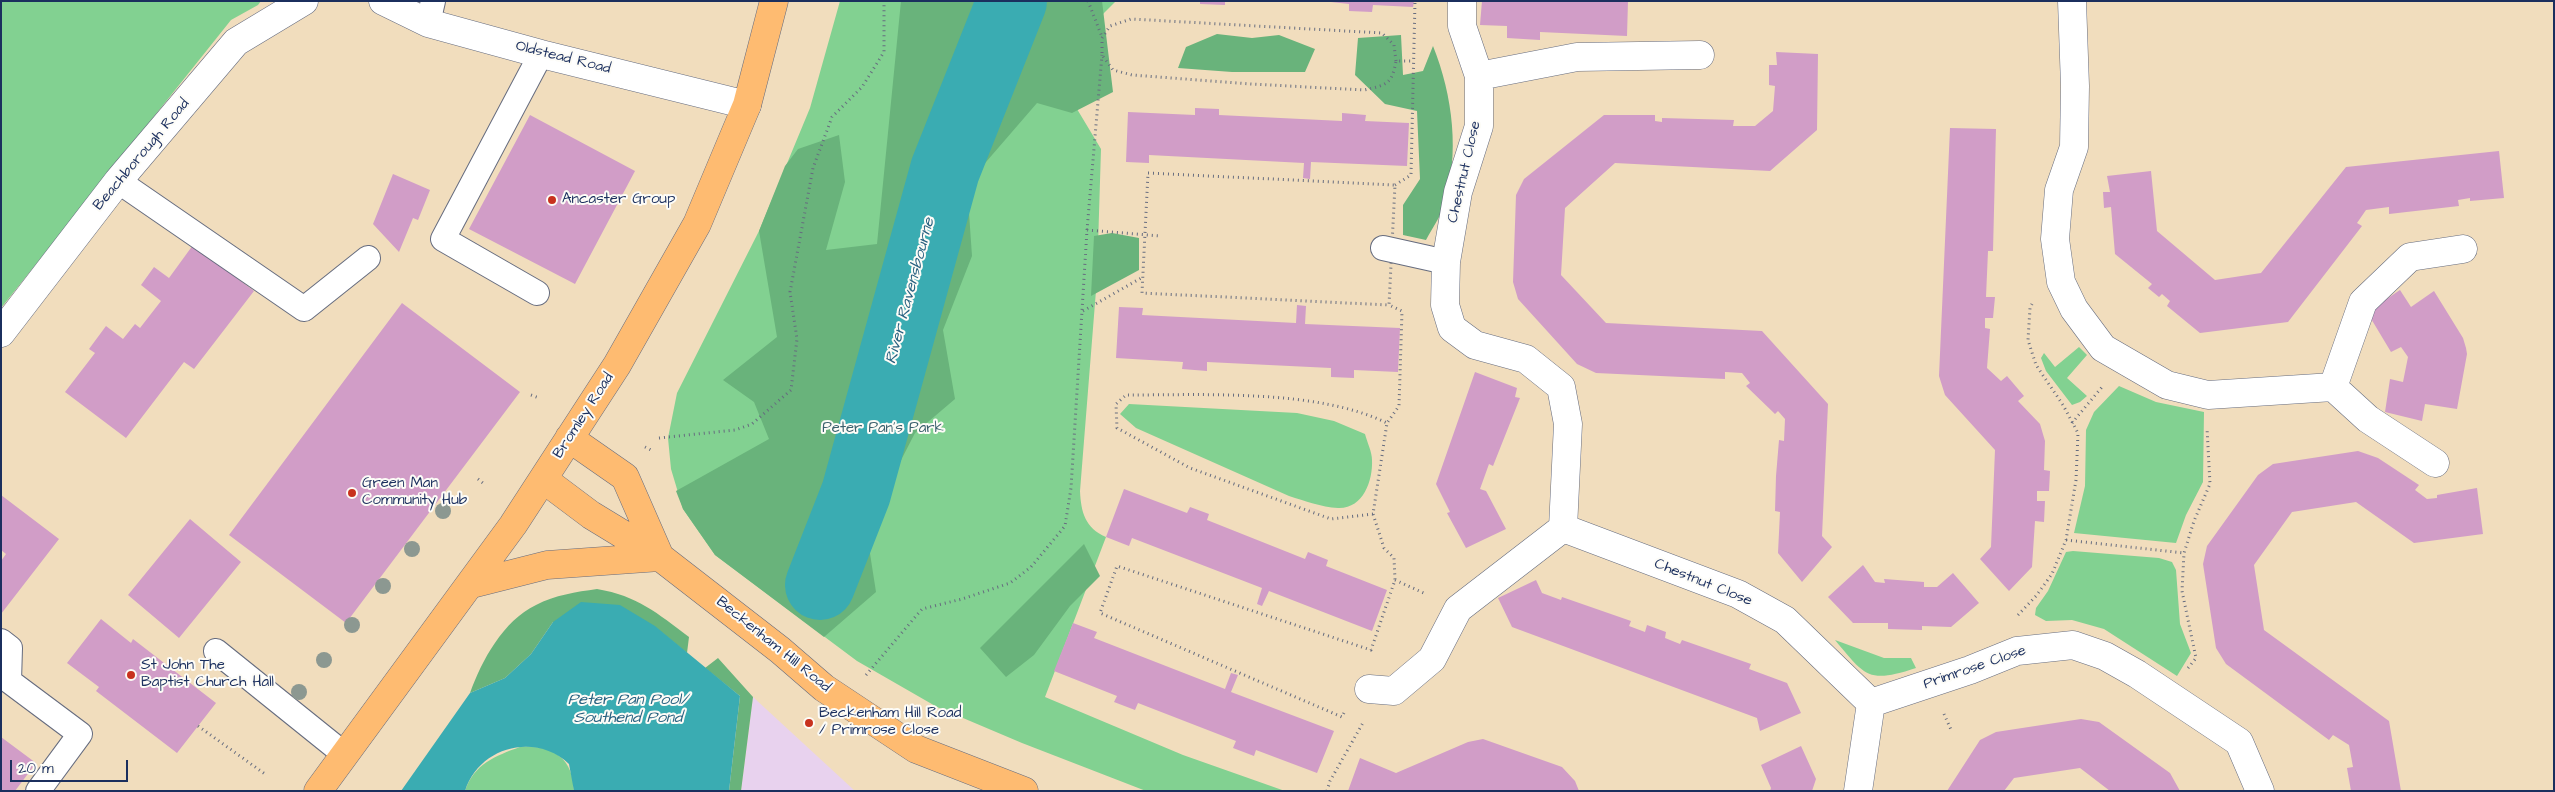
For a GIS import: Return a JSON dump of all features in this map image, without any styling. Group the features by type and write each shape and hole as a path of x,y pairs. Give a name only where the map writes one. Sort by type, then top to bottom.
{"main road":[{"name":"Bromley Road","path":"318,791 472,584 617,365 697,224 747,105 774,1"},
{"name":"Beckenham Hill Road","path":"569,438 625,477 660,557"},
{"name":"Beckenham Hill Road","path":"543,479 591,515 660,557 780,650 824,688 916,749 1024,791"},
{"path":"472,584 547,565 660,557"}],"street":[{"name":"Beachborough Road","path":"1,333 118,181 236,42 304,1"},
{"name":"Oldstead Road","path":"383,1 430,12 541,54 747,105"},
{"name":"Chestnut Close","path":"1462,1 1462,26 1479,76 1479,126 1458,192 1446,262 1445,305 1452,328 1476,345 1526,359 1562,388 1568,424 1563,528 1738,594 1785,620 1871,704"},
{"path":"2072,1 2075,86 2074,147 2059,190 2055,239 2061,282 2074,309 2103,348 2167,385 2208,395 2333,387 2368,419 2435,464"},
{"path":"1479,76 1577,57 1700,55"},
{"path":"2333,387 2362,302 2410,257 2463,249"},
{"path":"1382,690 1432,660 1458,609 1563,528"},
{"name":"Primrose Close","path":"1871,704 1970,670 2017,651 2044,646 2073,645 2106,656 2137,674 2239,742 2260,791"},
{"path":"1858,791 1871,704"}],"lane":[{"path":"537,293 443,239 541,54"},
{"path":"118,181 304,309 368,258"},
{"path":"1388,248 1446,262"},
{"path":"1,641 10,648 9,681 80,734 38,791"},
{"path":"216,650 344,754"}],"path":[{"path":"658,438 734,430 752,424 791,390 797,339 790,292 813,168 832,116 862,87 884,52 884,1"},
{"path":"866,675 922,609 970,597 1010,582 1031,567 1065,526 1071,488 1087,230 1102,55 1102,38 1088,1"},
{"path":"1368,658 1395,580 1394,558 1384,548 1374,514 1388,423 1399,406 1402,311 1388,305 1142,293 1148,173 1395,185 1411,175 1415,1"},
{"path":"1102,38 1110,26 1131,19 1336,29 1382,33 1394,45 1396,61 1393,78 1382,86 1364,90 1132,75 1114,70 1102,55"},
{"path":"1396,61 1413,61"},
{"path":"1388,305 1388,248 1395,185"},
{"path":"1087,230 1160,236"},
{"path":"1082,312 1143,277"},
{"path":"2015,618 2036,596 2052,574 2066,540 2076,480 2078,433 2036,365 2028,340 2030,308 2034,300"},
{"path":"2072,423 2124,361"},
{"path":"531,395 538,398"},
{"path":"1374,514 1331,519 1190,468 1117,428 1116,404 1126,395 1210,395 1282,399 1337,404 1388,423"},
{"path":"2167,695 2196,658 2182,591 2184,553 2194,521 2210,484 2208,395"},
{"path":"478,479 483,483"},
{"path":"2066,540 2184,553"},
{"path":"1346,708 1342,717 1100,613 1117,566 1371,650"},
{"path":"1326,791 1382,690"},
{"path":"198,726 265,774"}],"shaded area":[{"path":"753,697 855,791 741,791"}],"green space":[{"path":"1,1 261,1 258,5 231,20 1,308"},
{"name":"Peter Pan's Park","path":"840,1 1116,1 1083,34 1071,99 1101,149 1097,278 1080,491 1083,512 1089,524 1093,529 1106,537 1045,697 1183,755 1285,791 1146,791 1022,743 937,707 857,661 715,555 683,509 671,469 668,438 677,393 759,231 810,108"},
{"path":"901,1 1102,1 1113,92 1072,113 1037,103 967,184 972,256 943,330 955,399 915,433 866,528 876,592 824,637 715,555 683,509 676,491 769,439 754,402 723,380 777,337 759,231 785,166 798,149 839,135 845,182 826,250 877,244"},
{"path":"1217,34 1252,38 1279,35 1315,49 1305,72 1232,72 1178,68 1186,47"},
{"path":"1401,35 1403,75 1423,71 1433,46 1445,85 1452,125 1453,146 1449,186 1444,206 1426,240 1403,235 1403,205 1420,179 1417,111 1385,104 1355,75 1358,38"},
{"path":"1112,233 1139,238 1139,270 1091,296 1094,236"},
{"path":"2079,347 2087,355 2067,378 2087,396 2080,402 2072,405 2046,371 2041,358 2044,353 2055,367"},
{"path":"2119,386 2156,402 2204,412 2203,482 2186,515 2176,543 2074,533 2085,486 2086,430 2094,412"},
{"path":"1129,404 1297,413 1334,421 1365,434 1372,460 1371,476 1365,492 1354,504 1338,508 1313,504 1289,496 1136,428 1120,414"},
{"path":"1084,544 1100,576 1070,606 1034,655 1006,677 980,648"},
{"path":"2066,552 2159,558 2172,562 2176,570 2180,624 2191,653 2177,676 2104,629 2072,620 2046,621 2035,615 2036,608 2048,591"},
{"path":"597,589 636,601 667,620 689,637 687,653 655,627 553,622 531,654 505,678 470,693 487,655 513,621 536,605 558,596"},
{"path":"1835,640 1884,658 1911,658 1916,668 1887,675 1877,676 1869,674 1854,662"},
{"path":"718,658 753,697 741,791 729,791 740,696 705,668"},
{"path":"520,747 542,748 559,756 570,770 574,791 465,791 474,774 486,762"}],"water":[{"name":"Peter Pan Pool/ Southend Pond","path":"581,602 620,605 655,626 740,696 729,791 574,791 569,764 555,754 525,747 510,749 495,755 482,764 472,776 465,791 401,791 470,693 505,678 531,654 553,622"}],"building":[{"path":"1200,1 1225,1 1225,5 1200,4"},
{"path":"1322,1 1414,1 1413,7 1373,5 1372,12 1349,11 1349,4"},
{"path":"1482,1 1628,1 1627,36 1540,32 1540,40 1507,38 1507,26 1480,25"},
{"path":"1776,52 1818,54 1817,130 1770,171 1615,163 1565,208 1561,275 1606,323 1762,331 1828,404 1822,536 1832,547 1802,582 1778,553 1780,512 1775,511 1776,476 1779,440 1784,441 1785,419 1778,411 1775,414 1746,386 1750,383 1742,373 1725,372 1725,379 1596,373 1577,364 1518,299 1513,282 1516,195 1524,179 1604,115 1655,115 1655,121 1662,122 1662,118 1734,120 1733,126 1755,126 1773,111 1775,86 1769,85 1769,65 1777,65"},
{"path":"1195,108 1219,109 1219,115 1342,121 1342,113 1366,115 1365,121 1409,123 1407,166 1311,162 1310,179 1303,178 1304,163 1149,155 1149,163 1126,162 1128,112 1195,115"},
{"name":"Ancaster Group","path":"530,115 635,171 575,284 469,229"},
{"path":"1950,128 1996,129 1993,251 1988,251 1986,297 1995,297 1993,318 1985,318 1985,328 1990,329 1987,368 2001,381 2007,376 2024,396 2018,401 2040,424 2045,441 2044,470 2050,471 2049,491 2037,491 2037,501 2045,501 2044,522 2035,521 2032,567 2009,591 1980,559 1991,547 1995,450 1945,395 1939,376"},
{"path":"2499,151 2504,198 2470,201 2470,198 2458,200 2459,206 2389,214 2389,207 2366,210 2357,223 2362,226 2288,322 2200,333 2167,306 2170,301 2162,294 2159,297 2148,288 2152,284 2115,254 2111,207 2104,208 2103,192 2110,192 2107,176 2151,171 2157,231 2215,280 2261,273 2346,167"},
{"path":"393,174 430,190 418,220 413,218 399,252 373,224"},
{"path":"193,245 254,291 194,369 184,362 126,438 65,392 95,353 89,349 106,326 123,339 135,324 140,328 161,301 141,285 154,267 169,278"},
{"path":"2400,290 2411,307 2434,291 2463,338 2466,348 2467,354 2457,409 2425,404 2422,421 2385,412 2390,379 2403,382 2408,357 2401,347 2391,352 2367,312"},
{"name":"Green Man Community Hub","path":"402,303 520,392 346,623 229,535"},
{"path":"1297,305 1306,306 1305,324 1400,328 1398,372 1354,370 1354,378 1331,377 1331,368 1207,362 1207,371 1182,369 1183,362 1116,358 1119,307 1143,308 1142,315 1296,323"},
{"path":"1475,372 1517,388 1515,397 1520,398 1493,466 1489,464 1480,489 1486,491 1506,529 1466,548 1447,513 1450,512 1436,484"},
{"path":"2358,451 2378,458 2419,485 2415,490 2427,499 2437,498 2437,495 2477,488 2483,534 2414,543 2356,502 2292,512 2254,565 2264,630 2389,721 2401,791 2351,791 2347,768 2353,767 2349,745 2333,735 2329,740 2226,664 2216,648 2203,564 2207,546 2258,475 2273,464"},
{"path":"1124,489 1187,513 1190,507 1209,514 1207,520 1305,559 1308,552 1328,560 1326,566 1387,590 1372,631 1269,591 1262,606 1257,604 1262,588 1132,538 1129,546 1106,537"},
{"path":"1,495 59,539 1,614 1,561 6,554 1,550"},
{"path":"190,519 241,562 179,638 128,595"},
{"path":"1863,565 1875,582 1885,583 1884,579 1924,582 1924,587 1937,587 1953,573 1979,603 1951,627 1922,626 1922,630 1888,629 1888,623 1853,623 1828,597"},
{"path":"1536,580 1542,593 1561,600 1562,597 1631,621 1629,626 1645,632 1647,625 1666,632 1665,638 1680,644 1682,640 1751,664 1749,669 1787,683 1801,713 1760,731 1757,718 1512,627 1498,598"},
{"name":"St John The Baptist Church Hall","path":"101,619 131,643 133,639 216,703 177,753 96,691 99,687 67,663"},
{"path":"1073,623 1097,632 1094,638 1225,689 1231,673 1238,675 1231,692 1334,731 1317,773 1256,750 1254,756 1233,748 1236,741 1138,703 1135,710 1114,702 1117,696 1054,671"},
{"path":"2081,719 2099,722 2170,773 2180,791 2110,791 2080,768 2014,778 2004,791 1947,791 1980,740 1996,732"},
{"path":"1,737 36,763 15,791 1,791"},
{"path":"1483,739 1562,767 1575,781 1579,791 1348,791 1360,758 1396,773 1468,742"},
{"path":"1801,746 1816,779 1812,791 1770,791 1771,788 1761,765"}],"waterway":[{"name":"River Ravensbourne","path":"820,585 856,493 945,170 1012,1"}],"place":[{"name":"Ancaster Group","path":"552,200"},
{"name":"Green Man Community Hub","path":"352,493"},
{"name":"St John The Baptist Church Hall","path":"131,675"},
{"name":"Beckenham Hill Road / Primrose Close","path":"809,723"}]}
